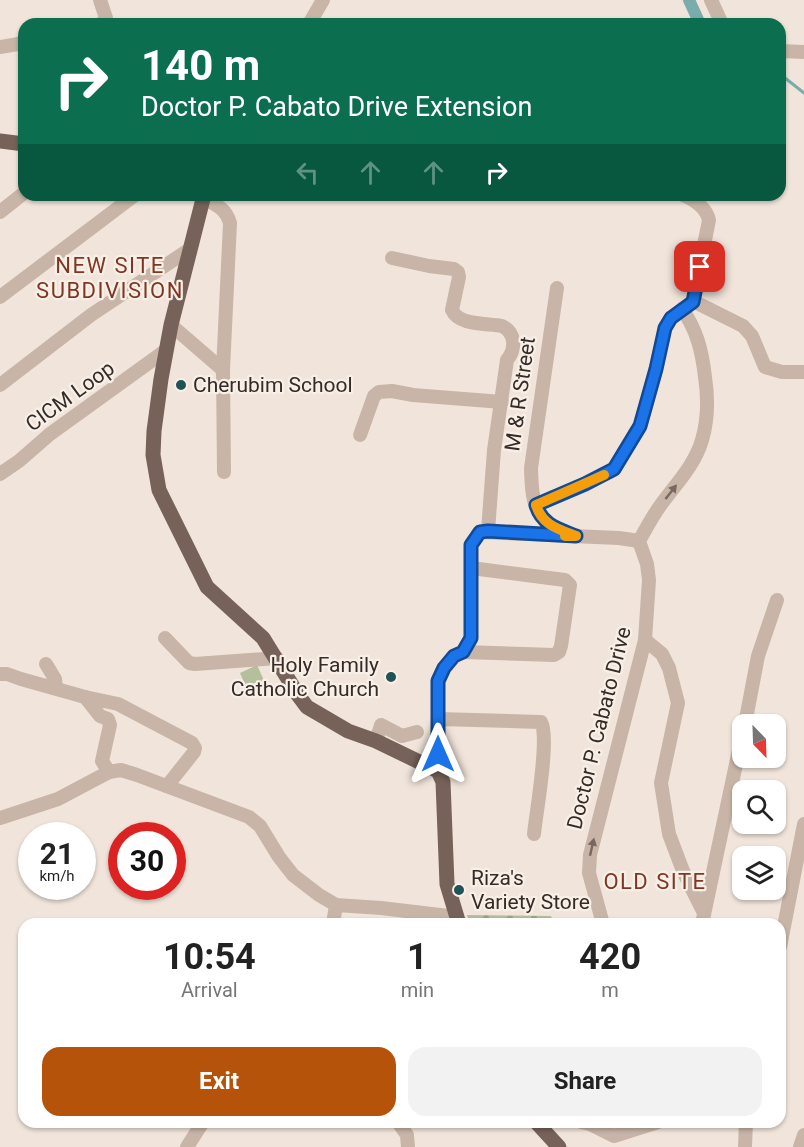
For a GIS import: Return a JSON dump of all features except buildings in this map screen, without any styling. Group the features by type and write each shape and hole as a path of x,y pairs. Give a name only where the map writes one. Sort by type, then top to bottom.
{"main road":[{"path":"0,141 18,143"},
{"path":"203,201 165,351 154,431 153,455 159,490 207,587 263,638 307,707 348,731 376,741 438,771 443,782 447,884 457,918"},
{"path":"542,1128 559,1147"}],"street":[{"path":"100,0 106,18"},
{"path":"312,18 323,0"},
{"path":"711,0 719,18"},
{"path":"0,47 18,44"},
{"path":"786,51 804,52"},
{"path":"0,212 18,198"},
{"path":"0,297 127,201"},
{"path":"212,201 225,211 230,223 223,370 224,472"},
{"path":"463,652 471,638 471,545 480,532 619,538 639,541 660,506 691,464 702,442 706,388 701,347 687,305 709,220 700,205 693,201"},
{"path":"0,385 91,315 190,249"},
{"path":"392,258 454,269 458,272 453,314 464,321 493,324 508,329 513,337 512,354 507,360 494,450 488,531"},
{"name":"M & R Street","path":"536,505 532,490 531,455 557,288"},
{"path":"687,305 743,326 749,331 765,367 782,372 804,372"},
{"path":"576,536 548,525 539,514 536,505 614,469 640,426 665,328 671,318 687,305"},
{"path":"171,325 223,370"},
{"name":"CICM Loop","path":"0,474 50,434 165,351"},
{"path":"360,435 374,396 379,392 392,391 413,395 502,402"},
{"name":"Doctor P. Cabato Drive","path":"601,918 589,873 590,855 645,640 649,580 647,564 639,541"},
{"path":"438,771 438,681 454,656 463,652 554,655 559,652 561,646 570,585 565,580 471,568"},
{"path":"747,714 758,656 777,600"},
{"path":"165,638 189,663 277,658"},
{"path":"645,640 662,654 669,668 678,703 661,783 669,834 704,918"},
{"path":"45,664 55,679 56,688"},
{"path":"0,674 118,704 192,743 195,748 194,753 167,786"},
{"path":"85,697 100,716 108,719 110,724 102,761 109,772"},
{"path":"438,719 541,722 543,757 534,834"},
{"path":"376,741 381,725 402,736 417,732"},
{"path":"704,918 735,768"},
{"path":"0,818 58,800 109,772 121,771 167,786 256,822 284,866 319,896 336,905 404,918"},
{"path":"786,920 802,848 804,824"},
{"path":"334,918 336,905"},
{"path":"187,1147 199,1128"},
{"path":"402,1128 407,1135 408,1147"},
{"path":"598,1128 614,1136 639,1128"},
{"path":"742,1128 745,1147"},
{"path":"800,1147 804,1135"}],"green space":[{"path":"257,665 268,689 250,697 240,673"},
{"path":"467,915 551,916 552,918 468,918"}],"waterway":[{"path":"689,0 697,18"},
{"path":"786,79 804,93"}],"slow traffic":[{"path":"565,536 576,536 548,525 539,514 536,505 604,475"}],"place":[{"name":"Cherubim School","path":"181,385"},
{"name":"Holy Family Catholic Church","path":"391,677"},
{"name":"Riza's Variety Store","path":"459,890"}],"district":[{"name":"NEW SITE SUBDIVISION","path":"110,278"},
{"name":"OLD SITE","path":"655,881"}],"route":[{"path":"438,754 438,681 444,668 454,656 463,652 471,638 471,545 475,537 480,532 488,531 576,536 548,525 539,514 536,505 614,469 640,426 665,328 671,318 693,302 700,267"}]}
